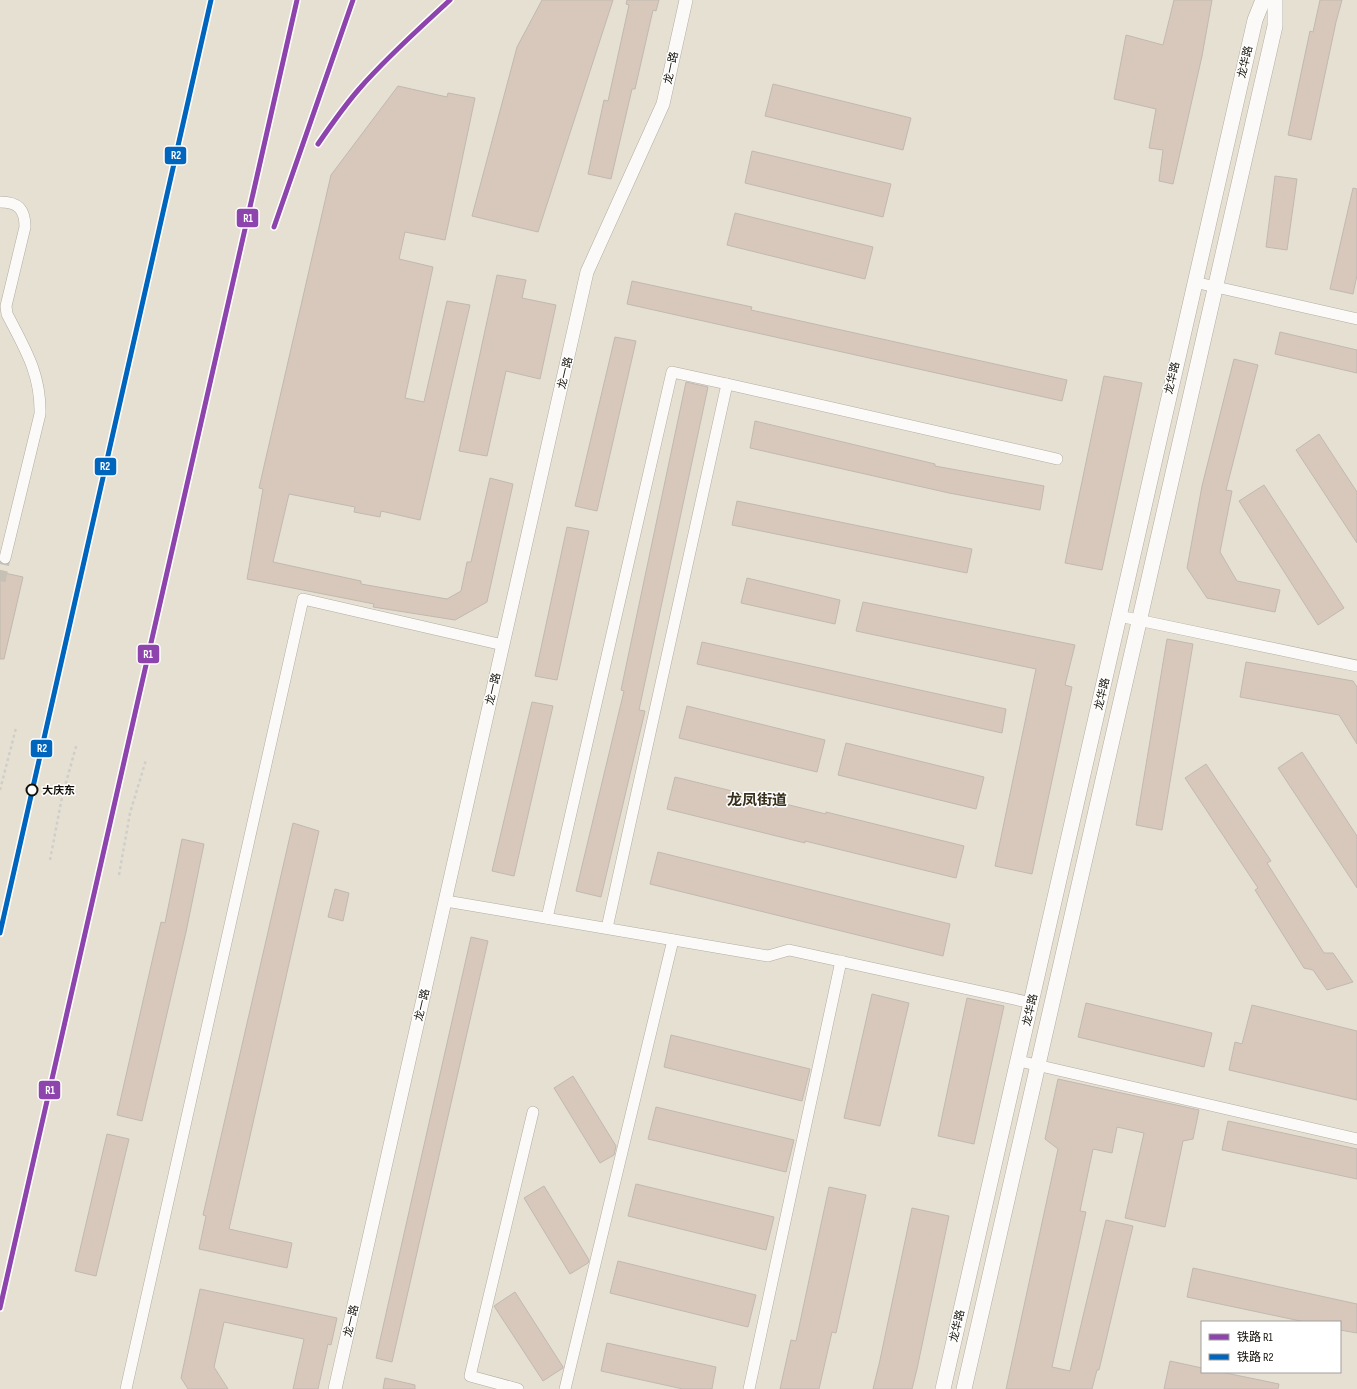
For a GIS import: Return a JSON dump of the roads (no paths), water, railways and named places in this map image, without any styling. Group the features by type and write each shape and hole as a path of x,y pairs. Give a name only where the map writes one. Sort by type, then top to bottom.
{"main road":[{"name":"龙华路","path":"943,1389 1019,1061 1194,282 1255,20 1263,0"},
{"path":"964,1389 1275,26 1275,0"}],"street":[{"name":"龙一路","path":"335,1389 587,272 664,104 686,0"},
{"path":"0,202 14,204 22,209 25,217 25,227 6,306 7,314 32,364 38,382 40,398 40,414 5,558"},
{"path":"1194,282 1357,319"},
{"path":"546,918 672,372 1057,459"},
{"path":"607,928 727,384"},
{"path":"126,1389 303,599 503,645"},
{"path":"1119,616 1357,666"},
{"path":"446,901 768,956 789,950 1032,1003"},
{"path":"565,1389 673,940"},
{"path":"749,1389 841,961"},
{"path":"1019,1061 1357,1139"},
{"path":"518,1389 470,1376 532,1112"}],"tunnel":[{"path":"0,581 5,558"}],"rail line":[{"name":"R2","path":"0,933 211,0"},
{"name":"R1","path":"0,1308 297,0"},
{"name":"R1","path":"274,227 353,0"},
{"name":"R1","path":"318,144 354,95 371,76 404,42 450,0"}],"place":[{"name":"大庆东","path":"32,790"}],"district":[{"name":"龙凤街道","path":"757,800"}]}
